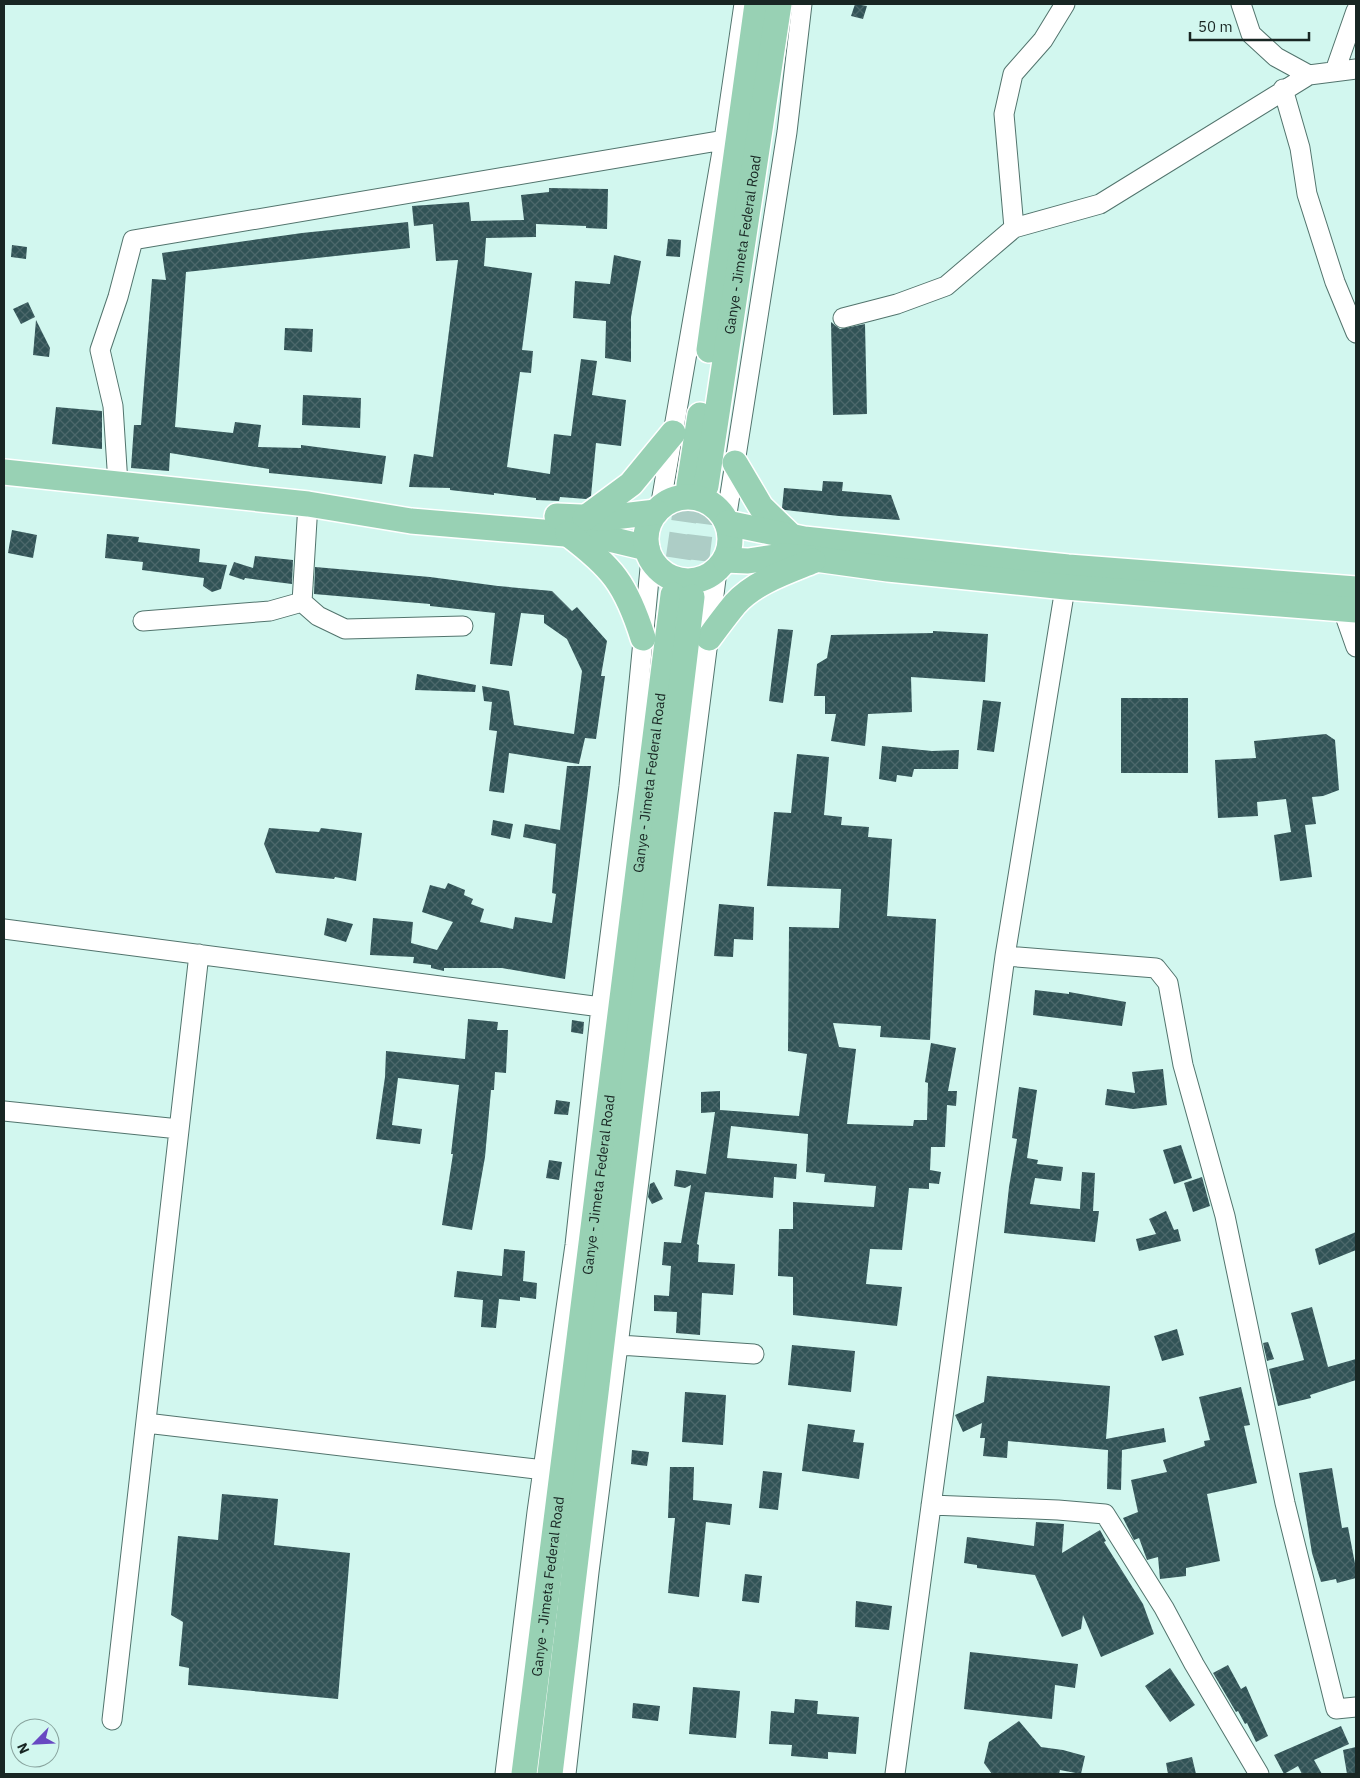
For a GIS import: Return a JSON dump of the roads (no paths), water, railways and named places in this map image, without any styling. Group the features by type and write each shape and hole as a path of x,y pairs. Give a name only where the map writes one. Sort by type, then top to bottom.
{"main road":[{"name":"Ganye - Jimeta Federal Road","path":"757,4 697,485 779,4"},
{"path":"577,526 631,484 673,433"},
{"path":"735,463 761,507 792,537"},
{"path":"4,472 308,504 411,521 577,526 658,510 674,500 690,497 711,504 726,522 730,542 721,565"},
{"path":"649,553 648,526 658,510"},
{"path":"726,522 792,537 1067,577"},
{"path":"577,526 649,553 665,575 675,580 697,581 721,565 782,556 888,570 1067,577 1352,603"},
{"path":"577,526 616,577 633,605 643,638"},
{"path":"708,638 746,595 762,583 816,559"},
{"name":"Ganye - Jimeta Federal Road","path":"524,1774 683,596 550,1774"}],"street":[{"path":"658,510 724,140 744,4"},
{"path":"726,522 787,132 802,4"},
{"path":"1014,228 1004,114 1012,74 1043,40 1065,4"},
{"path":"1241,4 1251,34 1276,57 1308,75"},
{"path":"1336,72 1356,11"},
{"path":"843,318 898,304 946,286 1014,228 1100,204 1308,75 1356,69"},
{"path":"1283,89 1300,148 1307,194 1335,282 1356,333"},
{"path":"118,484 112,406 100,350 118,298 133,240 724,140"},
{"path":"302,602 308,504"},
{"path":"505,1774 575,1245 628,786 643,638 649,553"},
{"path":"566,1774 708,638 721,565"},
{"path":"895,1774 1005,956 1067,577"},
{"path":"143,620 270,610 302,602"},
{"path":"302,602 318,616 345,629 463,626"},
{"path":"1352,603 1356,647"},
{"path":"4,929 601,1007"},
{"path":"112,1720 199,954"},
{"path":"1005,956 1156,968 1168,983 1183,1065 1225,1216 1285,1503 1336,1709 1356,1707"},
{"path":"4,1110 179,1129"},
{"path":"619,1345 754,1354"},
{"path":"146,1423 544,1470"},
{"path":"931,1505 1058,1510 1105,1514 1164,1608 1258,1774"}],"tunnel":[{"path":"673,595 689,485"},
{"path":"692,597 706,486"}]}
